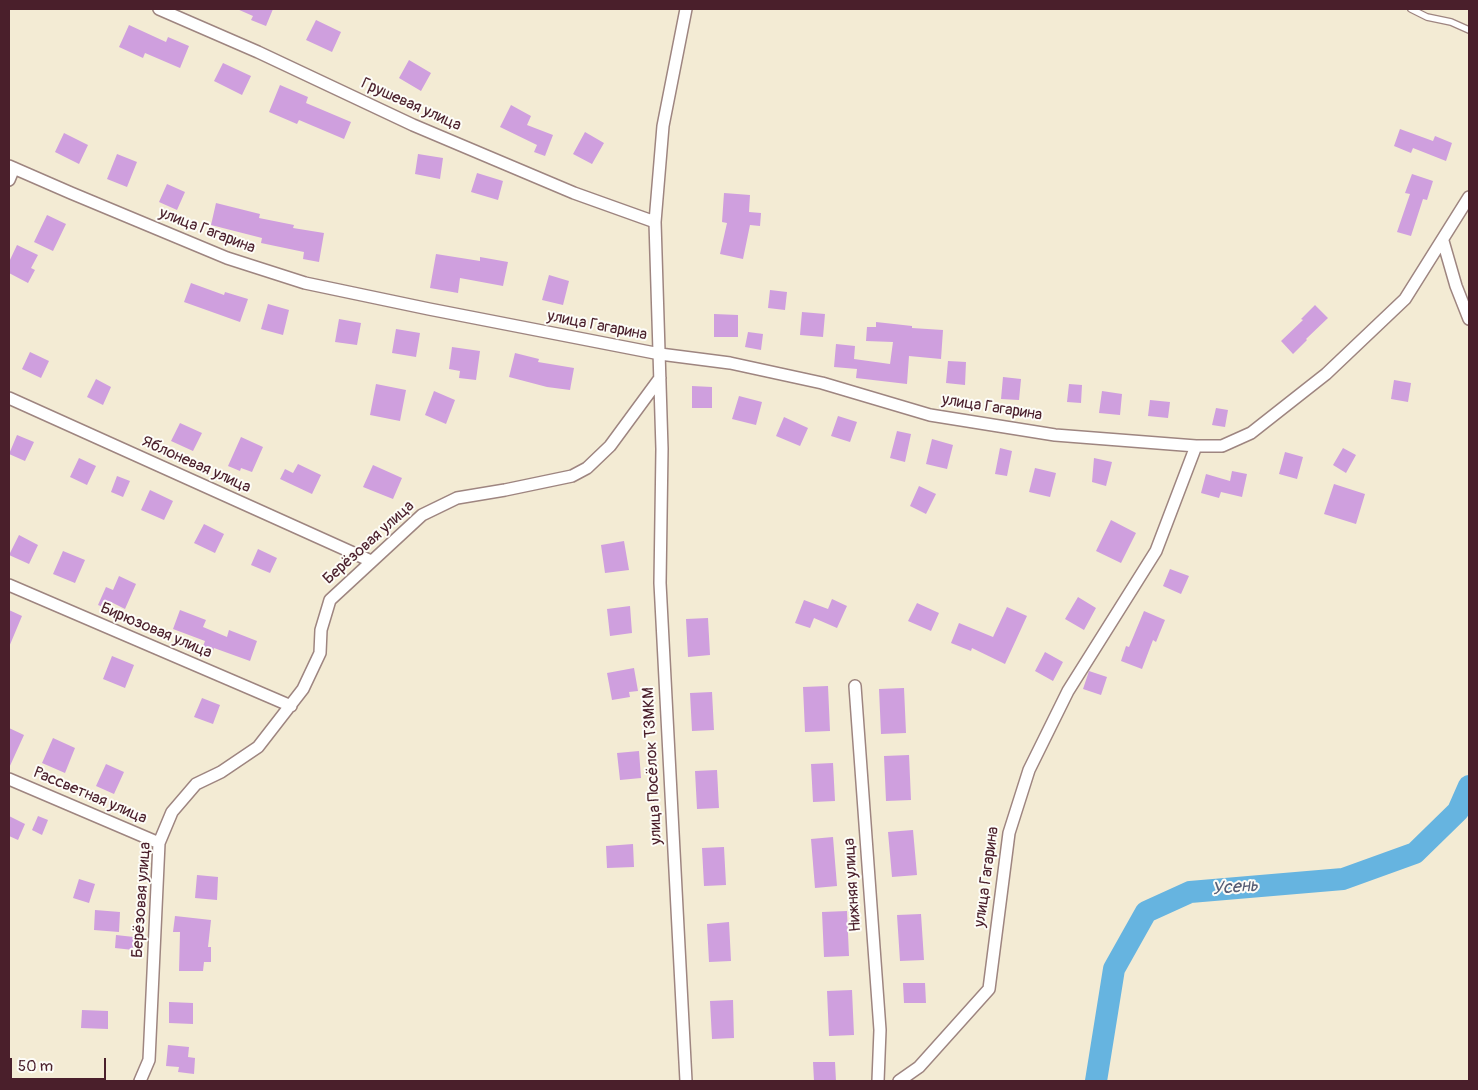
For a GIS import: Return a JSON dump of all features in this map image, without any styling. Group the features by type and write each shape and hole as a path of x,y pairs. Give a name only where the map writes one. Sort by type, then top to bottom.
{"street":[{"name":"Грушевая улица","path":"158,9 258,52 412,125 574,192 655,222"},
{"name":"улица Посёлок ТЗМКМ","path":"686,9 663,126 655,222 662,449 660,583 686,1081"},
{"path":"9,180 12,167"},
{"name":"улица Гагарина","path":"12,167 228,258 304,283 660,354 730,363 822,383 930,415 1055,435 1196,446 1222,446 1251,434 1326,374 1405,299 1469,198"},
{"path":"1443,241 1456,286 1469,319"},
{"name":"Берёзовая улица","path":"140,1081 149,1060 160,842 172,812 196,784 221,772 258,747 291,706 303,689 320,653 321,630 330,600 370,561 422,515 458,498 572,476 587,468 610,446 660,378"},
{"name":"Яблоневая улица","path":"9,398 370,561"},
{"name":"улица Гагарина","path":"899,1081 919,1066 989,989 1008,832 1029,770 1068,691 1156,551 1196,446"},
{"name":"Бирюзовая улица","path":"9,585 291,706"},
{"name":"Нижняя улица","path":"855,686 880,1030 878,1081"},
{"name":"Рассветная улица","path":"9,779 160,842"}],"lane":[{"path":"1411,9 1427,17 1451,22 1469,30"}],"building":[{"path":"237,9 273,9 266,26 251,20 253,16"},
{"path":"316,20 341,32 332,52 306,40"},
{"path":"129,25 166,42 168,37 189,46 180,68 145,53 143,58 119,47"},
{"path":"409,60 431,73 421,91 399,78"},
{"path":"223,63 251,76 242,95 214,81"},
{"path":"280,85 308,97 306,103 351,122 344,139 299,120 297,124 269,112"},
{"path":"511,105 531,116 527,125 553,135 545,156 534,152 537,145 500,127"},
{"path":"1400,129 1433,141 1435,136 1452,143 1446,161 1413,148 1411,153 1394,146"},
{"path":"585,132 604,143 592,164 573,154"},
{"path":"64,133 88,145 79,164 55,152"},
{"path":"117,154 137,162 127,187 107,179"},
{"path":"418,154 443,158 440,179 415,174"},
{"path":"477,173 503,181 498,200 471,192"},
{"path":"1412,174 1433,181 1427,200 1423,199 1411,236 1397,232 1410,194 1405,193"},
{"path":"167,184 185,192 177,210 159,202"},
{"path":"724,193 750,195 749,212 761,213 760,226 750,225 743,259 720,254 727,223 722,222"},
{"path":"216,203 260,214 259,218 294,225 293,228 324,233 319,262 303,259 304,252 261,243 262,238 211,225"},
{"path":"47,215 66,224 53,251 34,242"},
{"path":"17,245 38,255 31,268 35,270 28,283 9,273 9,262"},
{"path":"436,254 480,261 480,257 508,262 503,286 460,278 458,293 430,288"},
{"path":"549,275 569,281 563,305 542,300"},
{"path":"191,283 224,295 225,292 248,299 240,322 184,302"},
{"path":"770,290 787,292 785,310 768,308"},
{"path":"268,304 289,310 283,335 261,329"},
{"path":"1315,305 1328,318 1293,354 1281,341 1303,320 1301,319"},
{"path":"802,312 825,314 823,337 800,335"},
{"path":"714,314 738,315 738,337 714,337"},
{"path":"339,319 361,323 357,345 335,342"},
{"path":"876,322 912,326 912,328 943,330 941,359 909,356 907,384 856,378 857,369 834,367 836,344 855,346 854,359 890,364 893,342 866,341 867,327 876,327"},
{"path":"396,329 420,333 416,357 392,353"},
{"path":"748,332 763,334 761,350 745,347"},
{"path":"452,347 480,351 476,380 459,378 460,371 449,369"},
{"path":"30,352 49,361 41,378 22,369"},
{"path":"515,353 539,359 538,362 574,368 570,390 547,387 509,377"},
{"path":"948,361 966,362 965,385 946,383"},
{"path":"1003,377 1021,379 1019,400 1001,399"},
{"path":"96,379 111,387 103,405 87,397"},
{"path":"1394,380 1411,383 1408,402 1391,399"},
{"path":"376,384 406,390 400,421 370,415"},
{"path":"1069,384 1082,385 1081,403 1067,402"},
{"path":"692,386 712,387 712,408 692,408"},
{"path":"434,391 455,400 446,424 425,415"},
{"path":"1102,391 1122,394 1120,415 1099,413"},
{"path":"739,396 762,402 756,425 732,419"},
{"path":"1150,400 1170,402 1168,418 1148,416"},
{"path":"1216,408 1228,410 1225,427 1212,425"},
{"path":"838,416 857,422 850,442 831,436"},
{"path":"784,417 808,428 800,446 776,436"},
{"path":"180,423 202,433 193,451 171,441"},
{"path":"897,431 911,434 905,462 890,458"},
{"path":"17,435 34,442 25,461 9,454"},
{"path":"241,437 263,447 252,472 241,468 240,471 228,466"},
{"path":"932,439 953,445 947,469 926,464"},
{"path":"1000,448 1012,451 1007,476 995,474"},
{"path":"1343,448 1356,455 1346,473 1333,465"},
{"path":"1285,452 1303,457 1297,479 1279,474"},
{"path":"79,458 96,466 87,485 70,477"},
{"path":"1094,458 1112,462 1106,486 1092,482"},
{"path":"298,464 321,475 312,494 280,479 285,469 293,473"},
{"path":"373,465 402,478 393,499 363,487"},
{"path":"1035,468 1056,473 1050,497 1029,492"},
{"path":"1232,471 1247,474 1242,497 1221,492 1219,498 1201,493 1206,474 1230,481"},
{"path":"117,476 130,481 123,497 111,492"},
{"path":"1334,484 1365,494 1356,524 1324,514"},
{"path":"919,486 936,494 926,514 910,506"},
{"path":"150,490 173,501 164,520 141,510"},
{"path":"1111,520 1136,533 1121,563 1096,551"},
{"path":"204,524 224,534 215,553 194,543"},
{"path":"19,535 38,545 29,564 9,555"},
{"path":"624,541 629,570 605,573 601,545"},
{"path":"258,549 277,558 270,573 251,565"},
{"path":"63,551 85,560 75,583 53,574"},
{"path":"1170,569 1189,576 1181,594 1163,586"},
{"path":"119,576 136,584 125,609 111,602 108,609 98,605 106,587 113,590"},
{"path":"1078,597 1096,608 1084,630 1065,619"},
{"path":"832,599 847,606 837,628 814,618 810,628 795,623 804,600 828,609"},
{"path":"917,603 939,613 931,631 908,621"},
{"path":"630,606 632,633 610,636 607,609"},
{"path":"1007,607 1027,616 1005,664 972,648 971,651 951,643 959,623 993,637"},
{"path":"9,610 22,616 9,647"},
{"path":"180,610 206,620 203,627 227,637 229,630 257,641 250,661 214,648 212,653 202,649 205,641 173,629"},
{"path":"1144,611 1165,620 1156,642 1153,640 1142,669 1121,661 1126,646 1129,647"},
{"path":"708,618 710,655 688,657 686,619"},
{"path":"1045,652 1063,662 1053,681 1035,671"},
{"path":"112,656 134,665 125,688 103,679"},
{"path":"634,668 638,691 629,692 630,697 612,700 607,673"},
{"path":"1089,671 1107,677 1101,695 1083,689"},
{"path":"828,686 830,731 805,732 803,687"},
{"path":"904,688 906,733 881,734 879,689"},
{"path":"712,692 714,730 692,731 690,693"},
{"path":"202,698 220,705 213,724 194,717"},
{"path":"9,728 24,735 9,768"},
{"path":"53,738 75,748 65,773 42,763"},
{"path":"639,751 641,778 620,780 617,753"},
{"path":"909,755 911,800 886,801 884,756"},
{"path":"833,763 835,801 813,802 811,764"},
{"path":"106,764 124,772 114,794 96,786"},
{"path":"717,770 719,808 697,809 695,771"},
{"path":"9,816 25,824 18,840 9,836"},
{"path":"38,816 48,820 42,835 32,830"},
{"path":"913,830 917,875 892,877 888,832"},
{"path":"833,837 837,886 815,888 811,839"},
{"path":"633,844 634,867 607,868 606,846"},
{"path":"724,847 726,885 704,886 702,848"},
{"path":"197,875 218,877 217,900 195,898"},
{"path":"79,879 95,884 89,903 73,898"},
{"path":"95,910 120,912 119,932 94,930"},
{"path":"847,911 849,956 824,957 822,912"},
{"path":"921,914 924,960 900,961 897,915"},
{"path":"175,916 211,920 208,947 211,947 211,962 204,962 203,971 179,971 180,932 173,932"},
{"path":"729,922 731,961 709,962 707,924"},
{"path":"116,935 134,937 133,950 115,948"},
{"path":"903,983 925,983 926,1003 904,1003"},
{"path":"852,990 854,1035 829,1036 827,991"},
{"path":"733,1000 734,1038 712,1039 710,1001"},
{"path":"169,1002 193,1003 193,1024 169,1023"},
{"path":"82,1010 108,1011 108,1029 81,1028"},
{"path":"168,1045 189,1047 188,1057 195,1058 194,1074 178,1072 179,1067 166,1066"},
{"path":"813,1062 835,1062 836,1081 814,1081"}],"waterway":[{"name":"Усень","path":"1096,1081 1114,969 1146,912 1190,892 1343,879 1415,853 1458,811 1469,786"}]}
